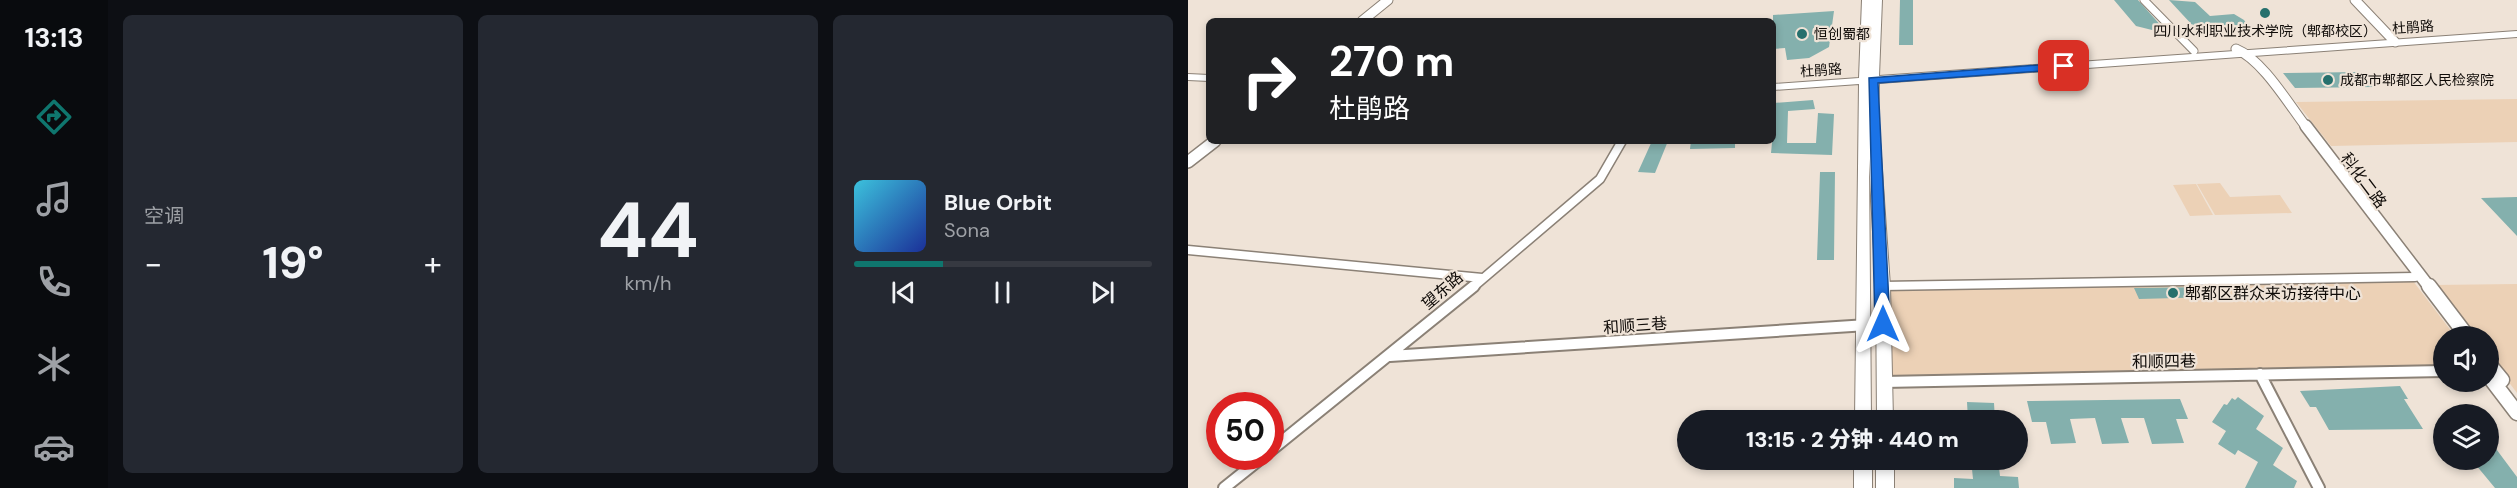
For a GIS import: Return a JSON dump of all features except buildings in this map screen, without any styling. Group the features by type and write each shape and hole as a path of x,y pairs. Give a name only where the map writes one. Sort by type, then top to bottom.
{"main road":[{"path":"1863,410 1867,0"},
{"path":"1877,0 1868,78 1882,286 1884,410"},
{"name":"杜鹃路","path":"1776,81 1868,78 2241,52 2517,28"},
{"name":"杜鹃路","path":"2392,39 2517,34"},
{"name":"杜鹃路","path":"1776,87 2194,51 2241,52"},
{"path":"1188,77 1206,78"},
{"path":"1188,82 1206,84"},
{"path":"1863,470 1863,488"},
{"path":"1885,470 1885,488"}],"street":[{"path":"1366,18 1388,0"},
{"path":"2144,0 2194,51"},
{"path":"2355,0 2392,39"},
{"path":"2241,52 2305,124 2459,326"},
{"name":"科化二路","path":"2241,52 2320,151 2452,326"},
{"path":"1188,162 1211,144"},
{"name":"望东路","path":"1284,440 1390,356 1580,198 1600,179 1620,144"},
{"path":"1188,250 1482,278"},
{"path":"1882,286 2415,277"},
{"name":"和顺三巷","path":"1390,356 1883,324"},
{"name":"和顺四巷","path":"1884,382 2433,371"},
{"path":"2260,374 2319,488"},
{"path":"2499,377 2517,400"},
{"path":"2499,389 2517,413"},
{"path":"1224,488 1246,470"}],"shaded area":[{"path":"2517,99 2517,142 2331,146 2296,102"},
{"path":"2220,183 2230,197 2280,195 2292,213 2215,215 2197,184"},
{"path":"2196,184 2213,215 2190,216 2173,185"},
{"path":"2413,281 2447,326 2433,326 2433,368 1891,379 1887,290"},
{"path":"2517,284 2517,393 2499,369 2499,326 2464,326 2433,285"}],"place":[{"name":"四川水利职业技术学院（郫都校区）","path":"2265,13"},
{"name":"恒创蜀都","path":"1802,34"},
{"name":"成都市郫都区人民检察院","path":"2328,80"},
{"name":"郫都区群众来访接待中心","path":"2173,293"}],"route":[{"path":"1883,324 1872,113 1873,81 2064,66"}]}
